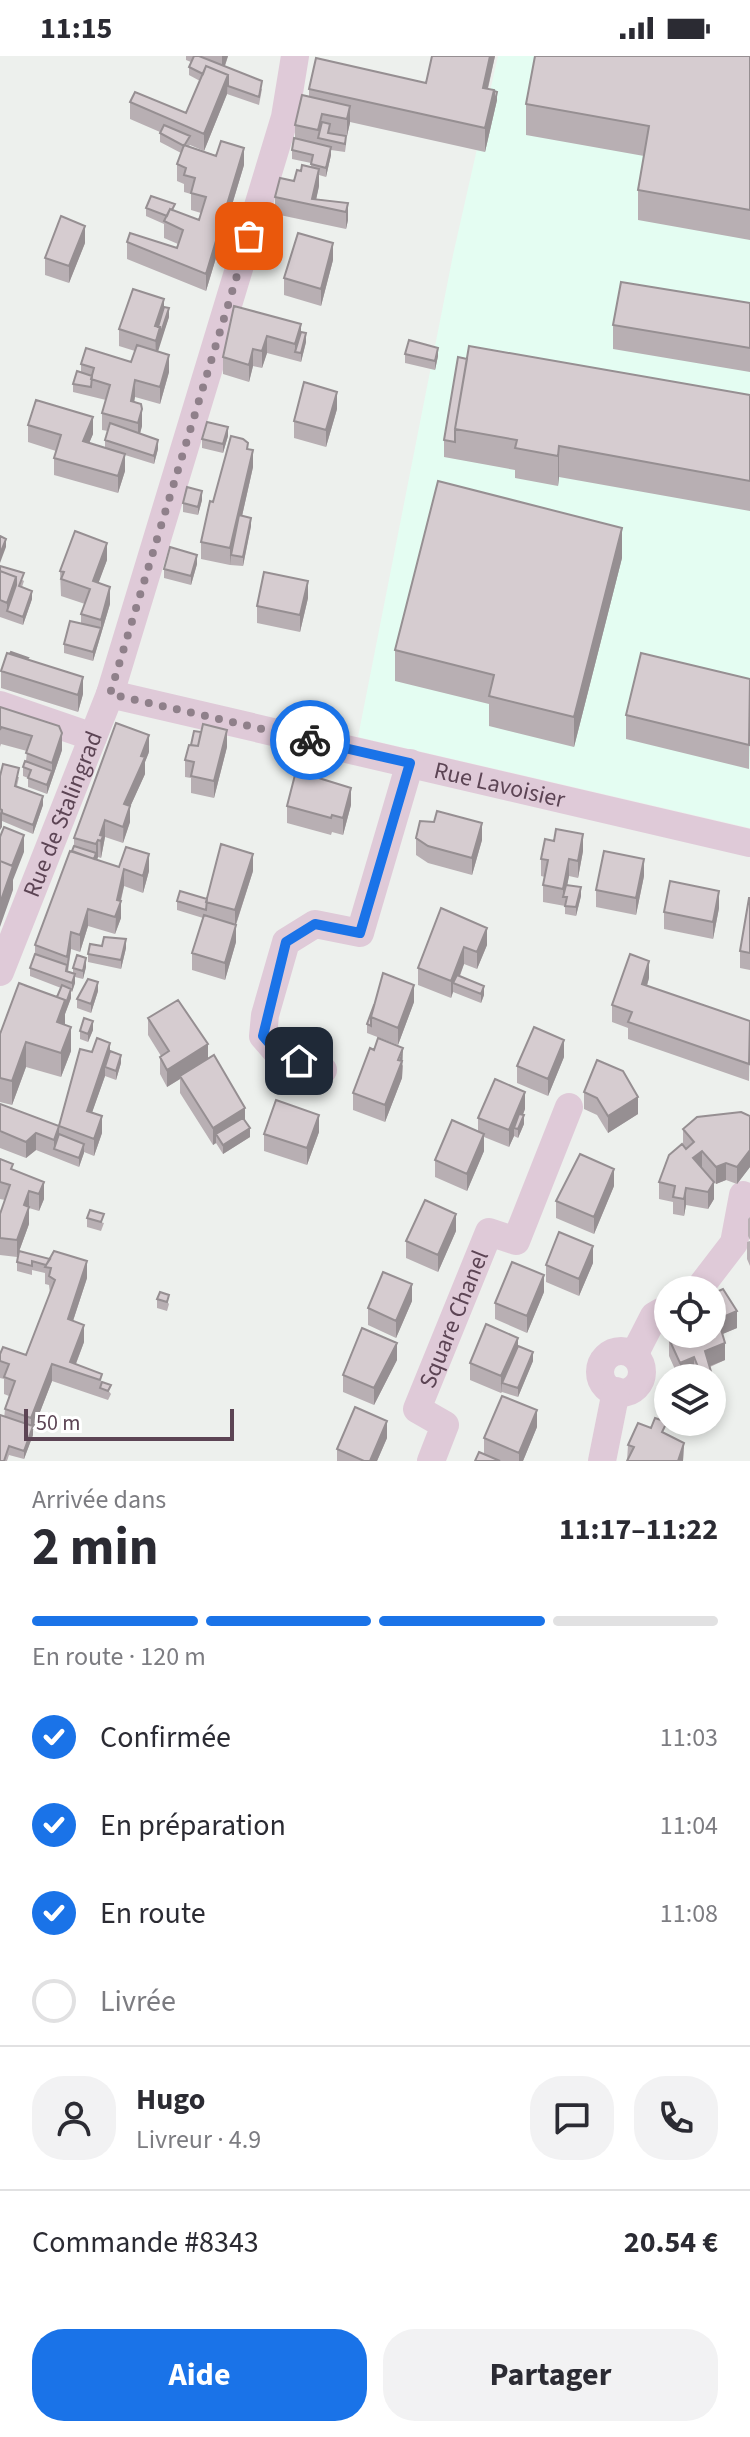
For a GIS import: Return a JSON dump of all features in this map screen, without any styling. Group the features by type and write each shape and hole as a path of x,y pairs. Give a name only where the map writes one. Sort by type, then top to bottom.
{"street":[{"name":"Rue de Stalingrad","path":"0,972 110,694 285,117 295,56"},
{"name":"Rue Lavoisier","path":"110,694 750,843"},
{"path":"0,705 93,737"},
{"path":"323,1070 276,1051 263,1036 269,1000 286,942 315,924 360,933 410,763"},
{"name":"Square Chanel","path":"431,1461 445,1425 417,1409 489,1232 516,1241 569,1107"},
{"path":"709,1276 734,1243 743,1195"},
{"path":"602,1461 616,1391 624,1394 638,1385 642,1369 634,1355 654,1316"}],"shaded area":[{"path":"498,56 750,56 750,828 358,737 453,255"}],"building":[{"path":"194,56 262,81 259,97 228,86 228,75 206,66 203,74 189,67"},
{"path":"432,56 490,56 483,88 494,90 485,128 309,89 316,58 426,83"},
{"path":"535,56 750,56 750,210 638,190 649,126 526,104"},
{"path":"206,66 228,75 204,134 130,102 135,92 186,113"},
{"path":"302,95 350,106 347,119 322,114 318,130 295,125"},
{"path":"322,122 330,124 328,133 346,136 345,144 318,138"},
{"path":"164,125 190,136 184,146 160,133"},
{"path":"294,138 331,147 326,168 311,164 313,155 292,150"},
{"path":"221,141 244,148 206,274 127,242 130,233 177,248 183,230 164,221 170,209 199,220 206,197 191,193 195,178 184,175 186,168 177,164 184,145 216,156"},
{"path":"302,165 319,169 312,199 348,203 346,212 275,197 280,178 294,181"},
{"path":"151,196 175,204 167,216 146,208"},
{"path":"61,216 85,226 69,266 45,258"},
{"path":"298,233 333,243 321,289 284,278"},
{"path":"621,282 750,303 750,348 613,325"},
{"path":"133,289 164,299 155,326 160,327 156,341 119,329"},
{"path":"234,306 301,324 295,344 267,336 262,351 253,349 249,365 223,357"},
{"path":"164,307 169,308 160,335 158,327"},
{"path":"301,332 306,333 301,353 295,352"},
{"path":"409,340 438,348 435,361 405,354"},
{"path":"137,345 169,355 160,387 135,380 131,401 141,404 138,423 102,413 110,385 91,379 94,368 81,364 86,348 131,362"},
{"path":"469,346 750,395 750,481 559,446 558,456 515,448 517,440 455,429"},
{"path":"458,357 467,359 455,442 444,440"},
{"path":"77,371 92,376 91,387 73,384"},
{"path":"304,382 337,392 326,430 294,421"},
{"path":"36,400 93,417 83,441 125,454 118,476 54,458 61,435 28,425"},
{"path":"207,422 228,427 223,444 202,439"},
{"path":"110,423 158,440 154,456 105,440"},
{"path":"231,436 243,439 248,443 247,449 253,450 230,548 201,542 210,501 213,502"},
{"path":"438,481 622,528 574,717 489,696 494,675 395,650"},
{"path":"187,487 202,491 198,507 183,503"},
{"path":"239,515 251,518 243,557 231,555"},
{"path":"75,531 107,543 93,581 110,587 101,620 81,614 90,589 61,579 64,572 60,571"},
{"path":"0,536 6,539 0,554"},
{"path":"170,547 197,555 191,576 164,569"},
{"path":"0,566 24,573 19,586 32,591 23,617 7,611 16,577 0,571"},
{"path":"0,571 16,577 7,603 0,600"},
{"path":"264,572 308,581 300,615 257,606"},
{"path":"70,621 101,628 93,652 64,644"},
{"path":"7,653 83,677 78,695 1,671"},
{"path":"641,653 750,679 749,745 626,715"},
{"path":"0,707 59,726 62,733 52,763 26,753 32,736 1,727 0,730"},
{"path":"116,723 149,735 141,756 145,757 124,804 130,806 123,827 105,820 100,835 103,836 96,844 74,838"},
{"path":"203,724 227,730 214,781 191,776 194,762 185,760 189,745 198,746"},
{"path":"194,731 201,732 198,746 191,745"},
{"path":"25,761 52,771 47,785 28,778 31,770 23,767"},
{"path":"3,764 19,768 15,786 43,796 33,825 2,813 0,809"},
{"path":"296,771 351,788 343,818 332,815 331,818 287,806"},
{"path":"437,811 482,823 472,858 428,846 416,838 420,821 434,822"},
{"path":"4,827 24,835 12,866 0,861 0,837"},
{"path":"556,829 583,834 578,861 569,859 563,889 543,885 548,860 541,859 545,839 554,841"},
{"path":"221,844 253,854 235,910 206,902"},
{"path":"74,846 96,853 94,859 72,851"},
{"path":"126,847 149,854 143,876 124,869 117,900 121,901 115,917 88,909 80,935 71,932 67,957 35,945 70,851 119,867"},
{"path":"604,851 644,859 636,898 596,890"},
{"path":"0,861 13,866 0,903"},
{"path":"670,881 719,891 713,922 664,912"},
{"path":"566,885 581,887 576,907 565,906 567,897 563,897"},
{"path":"180,891 207,899 206,910 177,901"},
{"path":"750,898 750,953 740,951"},
{"path":"441,908 487,928 477,952 464,947 451,981 418,968"},
{"path":"204,915 236,925 225,963 192,953"},
{"path":"104,937 126,939 121,960 88,954 90,944 102,946"},
{"path":"35,954 67,965 66,971 75,974 72,983 30,968"},
{"path":"630,954 649,961 642,984 750,1021 749,1064 628,1022 632,1012 612,1005"},
{"path":"77,955 86,958 83,971 73,968"},
{"path":"383,973 414,985 398,1028 371,1017"},
{"path":"457,975 484,986 481,994 453,983"},
{"path":"88,979 98,982 91,1004 77,999"},
{"path":"19,983 65,1000 57,1022 71,1027 61,1053 26,1042 12,1081 0,1078 0,1034"},
{"path":"24,985 57,997 62,985 71,989 65,1006 65,1000"},
{"path":"178,1000 208,1044 167,1070 160,1057 169,1051 148,1018"},
{"path":"84,1018 93,1021 88,1034 80,1031"},
{"path":"534,1027 564,1040 548,1079 517,1066"},
{"path":"97,1038 110,1043 87,1111 102,1116 94,1139 59,1126 80,1049 92,1052"},
{"path":"378,1038 403,1048 398,1060 402,1061 385,1105 353,1093 370,1048 374,1050"},
{"path":"110,1051 121,1055 116,1071 105,1067"},
{"path":"214,1055 245,1108 213,1128 180,1076"},
{"path":"597,1060 623,1071 638,1097 608,1116 597,1098 584,1092"},
{"path":"495,1079 525,1092 509,1130 478,1118"},
{"path":"276,1100 319,1115 307,1148 264,1134"},
{"path":"0,1104 59,1126 54,1140 36,1133 26,1142 0,1131"},
{"path":"741,1112 750,1116 750,1150 737,1167 726,1163 716,1167 702,1151 693,1158 714,1182 708,1192 686,1188 684,1199 673,1197 675,1186 659,1182 669,1155 682,1144 686,1149 694,1142 683,1129 697,1117"},
{"path":"519,1114 524,1115 518,1129 514,1128"},
{"path":"243,1118 250,1128 223,1145 216,1134"},
{"path":"452,1120 484,1134 467,1174 435,1160"},
{"path":"59,1134 84,1144 79,1158 54,1149"},
{"path":"580,1154 614,1169 594,1217 556,1201"},
{"path":"0,1159 13,1164 11,1169 44,1182 39,1194 29,1191 24,1205 29,1207 17,1240 0,1238 0,1214 10,1185 0,1182"},
{"path":"425,1200 456,1214 438,1255 406,1241"},
{"path":"90,1210 104,1214 101,1222 87,1218"},
{"path":"559,1232 593,1246 579,1279 546,1265"},
{"path":"19,1251 50,1259 46,1265 32,1261 32,1266 17,1262"},
{"path":"54,1251 87,1261 68,1319 84,1325 70,1362 102,1374 100,1380 52,1364 31,1418 5,1409 15,1381 4,1377 9,1364 0,1361 0,1354 3,1347 26,1355 55,1280 49,1276 51,1268 45,1267"},
{"path":"512,1262 544,1275 527,1316 495,1303"},
{"path":"383,1272 412,1284 396,1321 368,1308"},
{"path":"160,1292 169,1295 167,1302 157,1299"},
{"path":"726,1294 737,1311 726,1316"},
{"path":"486,1324 518,1338 501,1376 470,1363"},
{"path":"362,1328 397,1343 374,1388 343,1375"},
{"path":"518,1346 533,1352 518,1388 502,1383"},
{"path":"673,1348 712,1348 705,1351 709,1364 697,1364 694,1357 680,1363"},
{"path":"102,1382 111,1385 108,1391 100,1388"},
{"path":"502,1396 537,1410 519,1453 484,1438"},
{"path":"355,1407 387,1421 370,1461 337,1449"},
{"path":"0,1415 33,1426 24,1451 9,1446 4,1461 0,1461"},
{"path":"654,1420 654,1436 670,1436 684,1443 678,1461 627,1461 634,1447 628,1445 638,1423 651,1428"},
{"path":"479,1452 500,1461 475,1461"}],"way so far":[{"path":"249,236 110,694 310,740"}],"route":[{"path":"299,1061 276,1051 263,1036 265,1015 286,942 315,924 360,933 410,763 310,740"}]}
